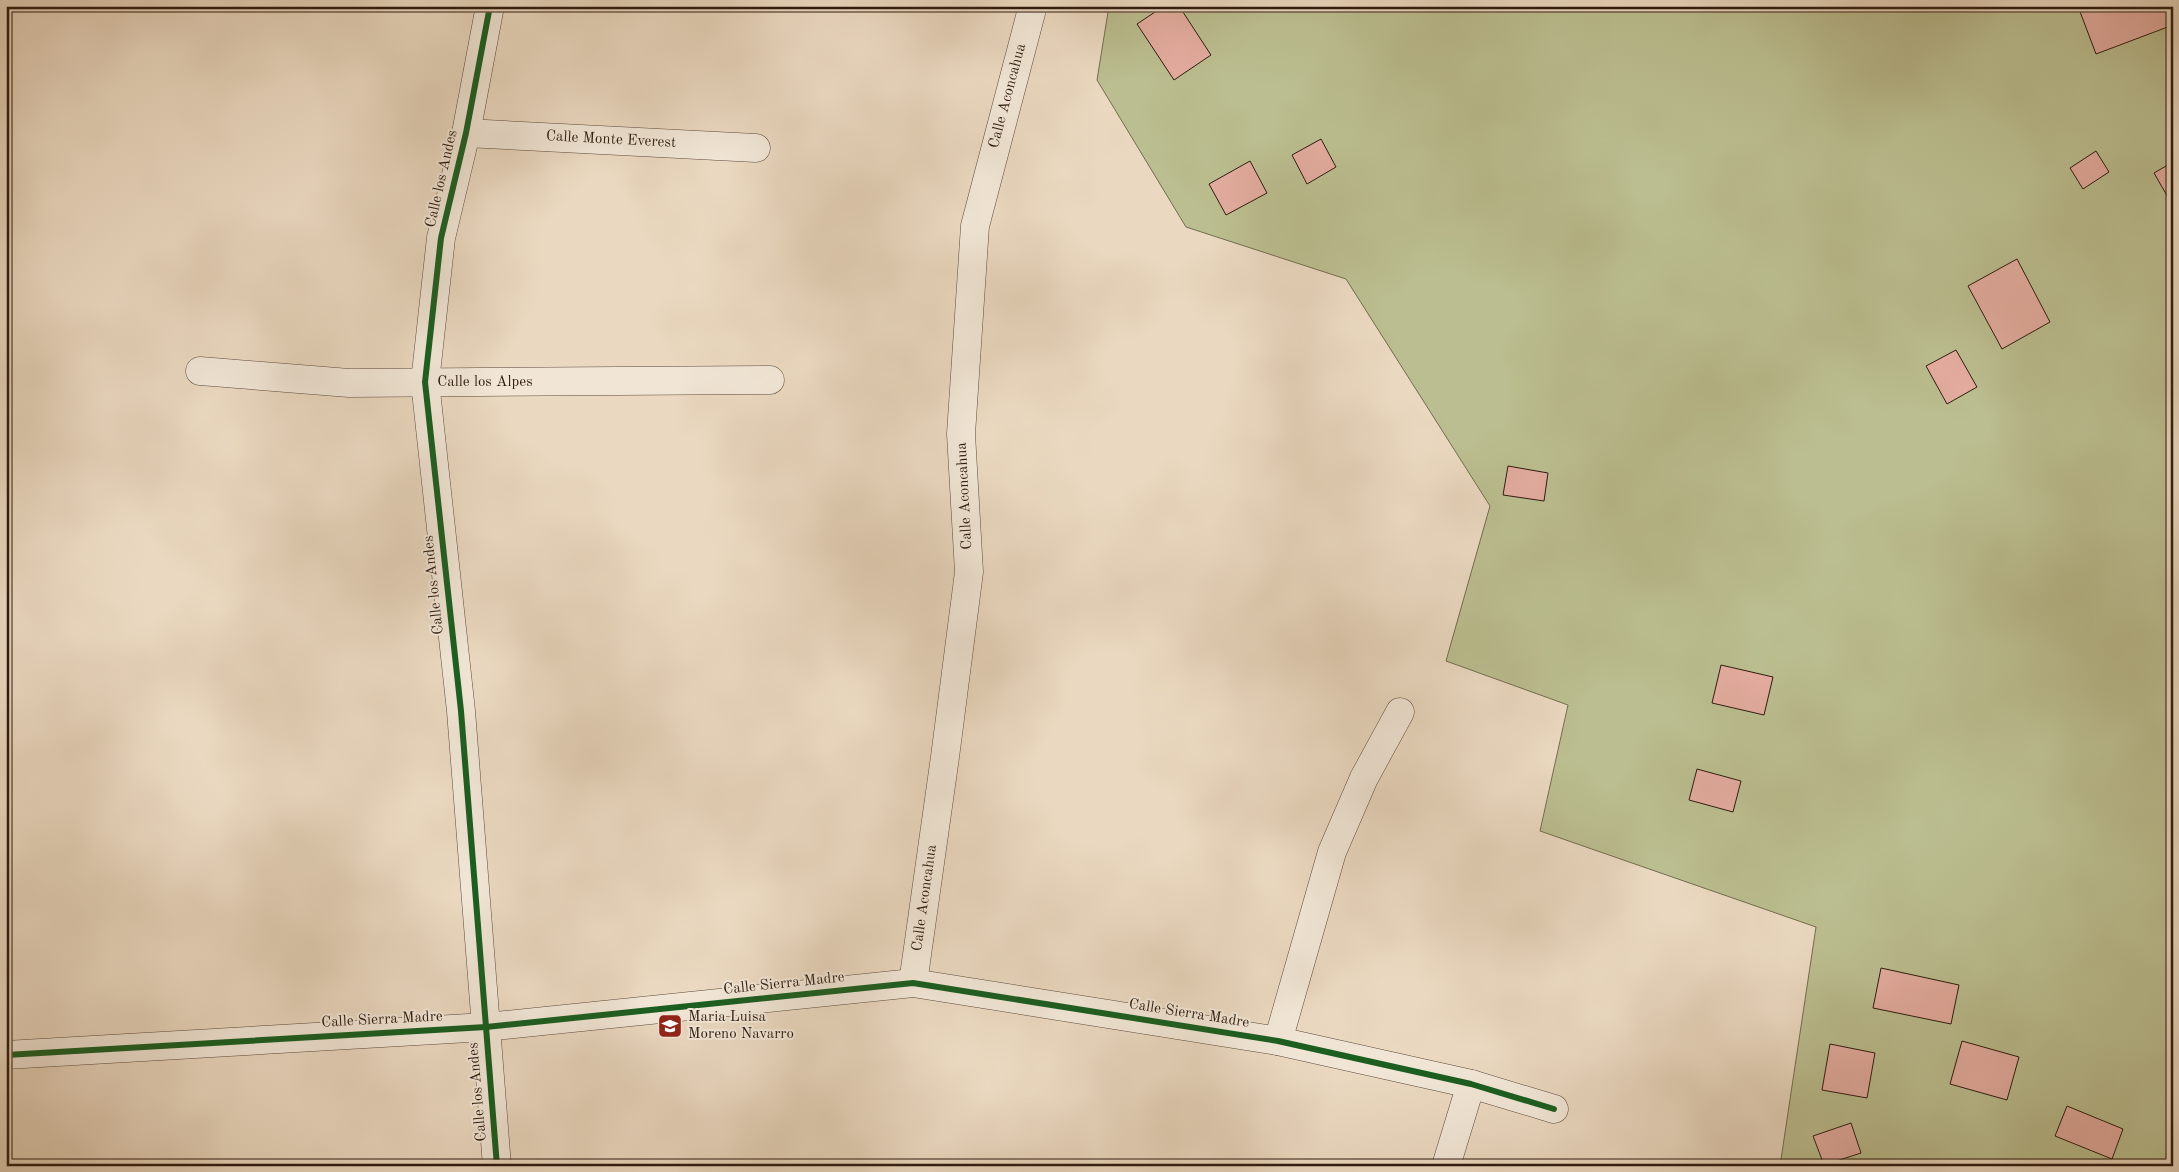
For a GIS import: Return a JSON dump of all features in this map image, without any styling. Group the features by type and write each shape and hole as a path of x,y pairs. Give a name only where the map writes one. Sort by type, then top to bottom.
{"street":[{"name":"Calle los Andes","path":"490,6 466,133 441,238 425,382 461,711 497,1166"},
{"name":"Calle Aconcahua","path":"913,984 969,572 961,434 975,226 1031,12"},
{"name":"Calle Monte Everest","path":"466,133 756,148"},
{"name":"Calle los Alpes","path":"200,371 349,383 770,380"},
{"path":"1278,1041 1332,852 1364,778 1400,712"},
{"name":"Calle Sierra Madre","path":"6,1055 486,1027 913,984 1278,1041 1471,1084 1554,1108"},
{"path":"1446,1166 1471,1084"}],"green space":[{"path":"1109,6 2173,6 2173,1166 1780,1166 1816,927 1540,831 1568,705 1446,661 1490,506 1346,279 1186,227 1097,80"}],"building":[{"path":"1164,6 1179,6 1211,55 1174,80 1137,24"},
{"path":"2086,6 2173,6 2173,25 2096,54 2079,9"},
{"path":"1321,139 1336,167 1307,184 1292,155"},
{"path":"2096,151 2109,172 2083,189 2070,168"},
{"path":"1250,161 1267,193 1226,215 1209,184"},
{"path":"2173,162 2173,206 2154,173"},
{"path":"2017,259 2050,322 2002,349 1968,286"},
{"path":"1956,350 1977,387 1947,404 1926,366"},
{"path":"1508,466 1548,473 1544,501 1503,495"},
{"path":"1721,665 1773,677 1764,715 1712,703"},
{"path":"1697,769 1741,781 1733,812 1689,800"},
{"path":"1881,968 1959,985 1951,1024 1873,1008"},
{"path":"1962,1041 2019,1057 2007,1100 1950,1084"},
{"path":"1830,1044 1875,1053 1867,1098 1822,1090"},
{"path":"2067,1106 2123,1129 2112,1159 2055,1136"},
{"path":"1851,1123 1861,1153 1824,1165 1813,1136"}],"cycle path":[{"path":"490,6 466,133 441,238 425,382 461,711 497,1166"},
{"path":"6,1055 486,1027 913,983 1278,1041 1471,1084 1554,1109"}],"place":[{"name":"Maria Luisa Moreno Navarro","path":"670,1026"}]}
